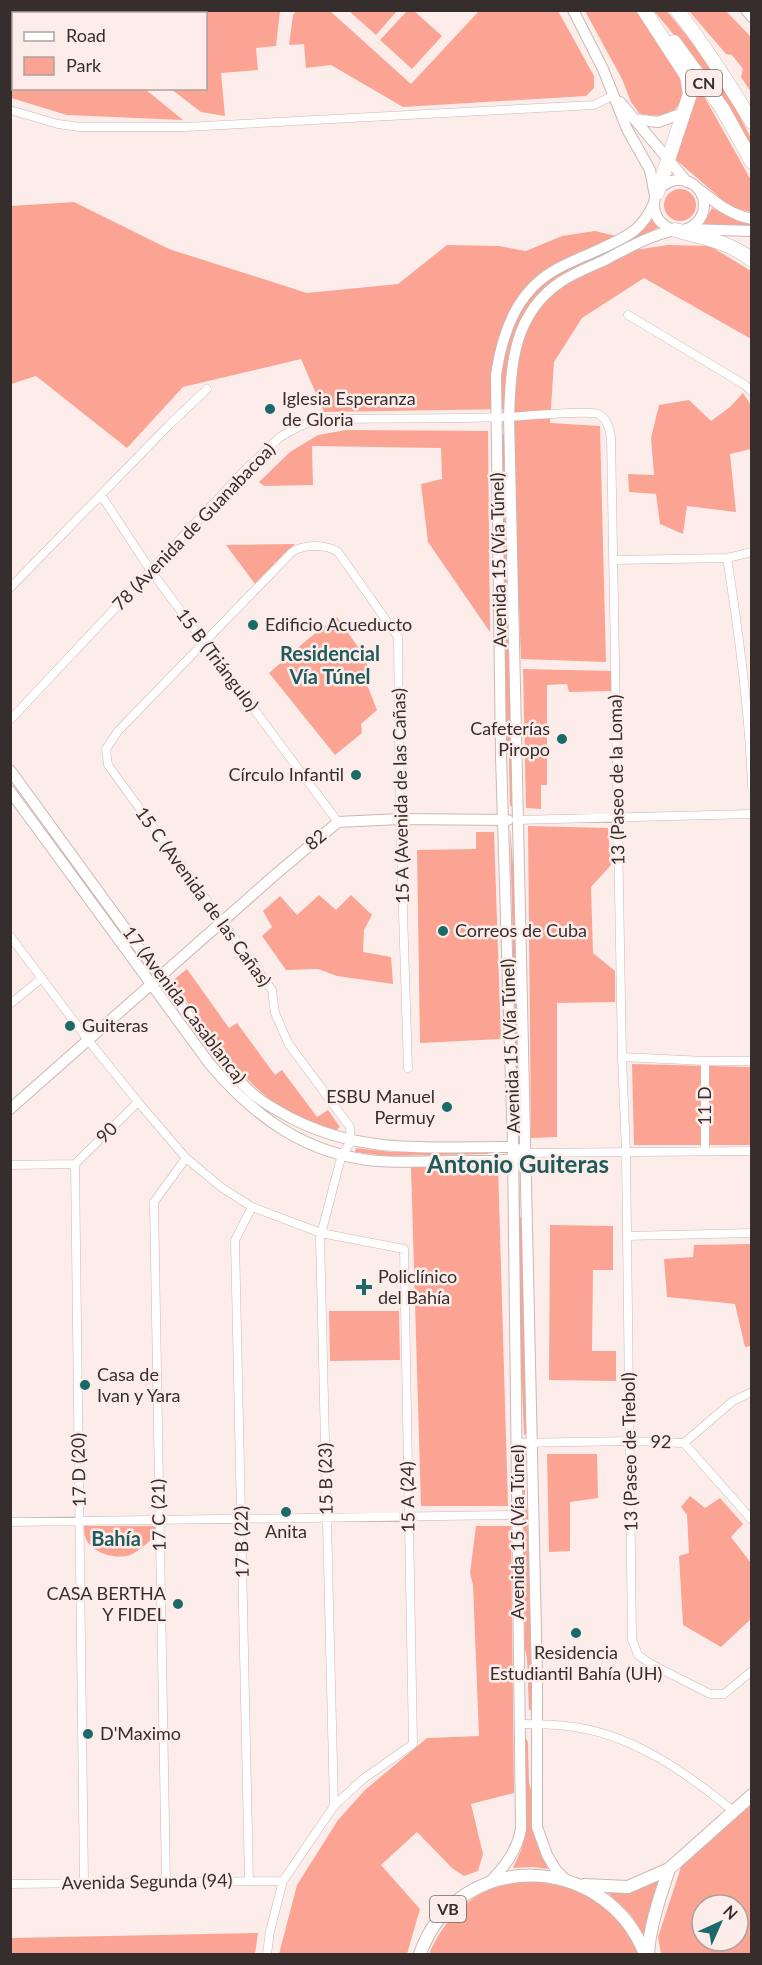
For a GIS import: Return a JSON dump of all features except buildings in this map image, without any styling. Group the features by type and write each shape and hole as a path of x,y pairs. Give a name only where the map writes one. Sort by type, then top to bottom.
{"highway":[{"path":"646,10 687,76 690,94 655,198"},
{"name":"CN","path":"646,10 692,64 722,108 752,162"},
{"name":"CN","path":"677,10 695,33 752,122"},
{"path":"733,91 752,116"},
{"path":"681,229 733,248 752,260"}],"main road":[{"path":"573,10 587,35 627,129 650,170 658,219 664,225 681,229 752,231"},
{"path":"746,10 752,16"},
{"path":"614,96 667,160 692,184 726,210 752,219"},
{"path":"634,119 658,122 683,113"},
{"path":"655,198 661,188 673,181 692,184 704,202 704,210 700,218 681,229"},
{"name":"Avenida 15 (Vía Túnel)","path":"490,1882 507,1863 521,1829 514,1153 503,819 495,417 498,358 508,323 535,286 553,271 637,231 648,217 655,198"},
{"name":"Avenida 15 (Vía Túnel)","path":"565,1879 546,1855 537,1827 537,1724 517,820 516,657 509,417 511,368 519,332 534,308 553,288 625,249 681,229"},
{"name":"17 (Avenida Casablanca)","path":"10,770 217,1055 255,1096 273,1109 309,1127 351,1142 400,1147 525,1153"},
{"name":"17 (Avenida Casablanca)","path":"10,791 208,1063 258,1114 296,1137 342,1154 376,1161 402,1162 514,1153"},
{"name":"82","path":"10,1109 338,822 400,819 517,820"},
{"path":"579,1885 628,1887 669,1869 752,1795"},
{"path":"646,1954 655,1912 669,1869"},
{"name":"VB","path":"420,1953 432,1930 446,1911 464,1896 490,1882 529,1875 565,1879 609,1903 622,1915 646,1954"}],"street":[{"path":"10,110 58,124 80,127 184,127 594,105 614,96"},
{"path":"628,315 745,385 752,392"},
{"path":"10,588 207,389"},
{"name":"78 (Avenida de Guanabacoa)","path":"10,720 246,469 280,437 300,426 321,419 597,414"},
{"name":"13 (Paseo de la Loma)","path":"597,414 604,418 609,426 611,437 622,1057 626,1152"},
{"name":"15 B (Triángulo)","path":"101,495 150,571 338,822"},
{"name":"15 A (Avenida de las Cañas)","path":"203,643 299,547 330,547 338,552 398,636 400,819 408,1068"},
{"path":"613,560 727,558 752,552"},
{"path":"727,558 738,626 752,786"},
{"name":"15 C (Avenida de las Cañas)","path":"203,643 118,731 106,749 108,765 272,990 274,1013 288,1043 347,1122 350,1127 351,1142"},
{"name":"82","path":"517,820 752,814"},
{"path":"10,936 88,1040 186,1158 221,1187 252,1207 321,1233"},
{"path":"10,1004 42,978"},
{"path":"622,1057 752,1061"},
{"name":"11 D","path":"705,1061 705,1151"},
{"name":"90","path":"75,1164 138,1102"},
{"path":"342,1154 351,1142"},
{"path":"525,1153 752,1151"},
{"name":"13 (Paseo de Trebol)","path":"626,1152 632,1639 638,1654 651,1664 710,1694 724,1694 752,1671"},
{"name":"15 B (23)","path":"334,1806 321,1233 342,1154"},
{"name":"17 C (21)","path":"166,1882 154,1202 186,1158"},
{"path":"10,1165 75,1164"},
{"name":"17 D (20)","path":"75,1164 84,1883"},
{"name":"17 B (22)","path":"249,1881 235,1240 252,1207"},
{"name":"15 A (24)","path":"321,1233 404,1249 413,1744 363,1779 334,1806"},
{"path":"627,1236 752,1233"},
{"name":"92","path":"517,1443 630,1441 684,1443 733,1401 752,1392"},
{"path":"684,1443 752,1520"},
{"path":"10,1522 518,1515"},
{"path":"519,1724 567,1726 600,1732 643,1749 699,1783 733,1811"},
{"path":"267,1954 270,1931 283,1881 334,1806"},
{"name":"Avenida Segunda (94)","path":"10,1884 283,1881"}],"green space":[{"path":"134,10 280,11 276,46 256,48 258,70 221,73 225,116 201,112 172,90 207,90 207,12 123,12"},
{"path":"296,11 330,11 411,84 479,11 558,11 594,76 594,88 586,96 403,107 331,65 306,68 304,44 289,45 293,15"},
{"path":"349,11 397,11 376,35"},
{"path":"407,11 414,11 442,36 412,69 380,40"},
{"path":"585,11 638,11 683,78 683,98 674,110 658,115 639,113 631,102 622,79"},
{"path":"654,11 667,11 700,52 731,100 751,138 751,153 695,60"},
{"path":"689,11 726,11 751,37 751,92 741,77 743,69 732,55 726,54"},
{"path":"12,13 12,90 146,90 183,120 67,115 11,98"},
{"path":"696,82 751,180 751,212 732,208 675,159 692,105"},
{"path":"680,189 691,194 696,205 691,216 680,221 669,216 664,205 669,194"},
{"path":"74,202 169,249 307,293 398,284 447,245 499,246 526,251 562,236 595,231 624,238 637,234 653,219 659,227 629,243 634,250 668,245 710,246 751,271 751,339 644,278 582,318 554,362 550,423 600,426 606,662 521,659 511,409 324,412 301,359 183,387 127,448 36,376 11,384 11,206"},
{"path":"712,208 733,219 752,223 751,227 702,226"},
{"path":"743,393 751,405 751,449 730,454 736,512 687,506 683,534 660,524 656,494 629,492 628,474 654,475 651,438 659,405 689,400 711,421 730,407"},
{"path":"346,430 488,431 490,632 428,542 421,484 442,479 441,448 312,446 313,485 264,486 259,482 290,452 318,435"},
{"path":"501,435 504,435 504,484 507,492 512,806 510,806 509,760 505,742"},
{"path":"295,544 255,584 226,545"},
{"path":"337,617 367,660 368,687 377,710 361,724 362,733 335,755 269,673"},
{"path":"523,669 612,671 612,691 569,692 567,684 547,685 547,785 541,785 541,809 526,808"},
{"path":"528,826 608,828 611,865 591,887 593,953 615,971 615,1002 557,1003 557,1137 531,1138"},
{"path":"510,827 515,891 521,1144 519,1144 516,1080"},
{"path":"476,832 494,832 501,1039 420,1043 417,850 476,849"},
{"path":"319,895 336,910 351,895 372,915 364,930 363,952 391,957 393,984 337,976 318,969 286,970 262,936 272,927 263,911 280,896 297,915"},
{"path":"187,969 229,1028 237,1023 275,1075 282,1070 317,1117 328,1110 340,1127 334,1132 302,1118 272,1101 257,1089 230,1060 172,981"},
{"path":"632,1064 751,1067 751,1145 634,1145"},
{"path":"356,1148 391,1152 488,1151 488,1154 387,1156 355,1152"},
{"path":"517,1161 519,1161 522,1220 526,1434 524,1435 522,1385 519,1374"},
{"path":"498,1165 508,1506 421,1506 411,1167"},
{"path":"550,1225 613,1226 613,1270 593,1270 592,1351 616,1351 616,1381 549,1380"},
{"path":"751,1244 751,1346 745,1347 735,1304 667,1297 664,1259 693,1257 694,1245"},
{"path":"329,1311 399,1311 400,1360 330,1361"},
{"path":"522,1453 525,1454 525,1500 528,1514 532,1710 529,1710 525,1649"},
{"path":"547,1454 597,1454 598,1498 570,1502 570,1551 549,1552"},
{"path":"690,1496 705,1508 720,1498 743,1524 731,1537 751,1563 751,1619 721,1647 683,1625 679,1556 689,1553 687,1515 681,1507"},
{"path":"84,1526 157,1526 158,1534 134,1553 118,1557 104,1554 92,1547 85,1536"},
{"path":"476,1526 511,1526 514,1793 471,1804 483,1854 478,1871 464,1876 452,1868 417,1832 381,1865 420,1909 407,1954 279,1954 297,1885 338,1820 365,1790 427,1738 479,1736 473,1585 470,1573"},
{"path":"525,1737 528,1742 533,1823 540,1851 548,1869 513,1868 522,1848 525,1829"},
{"path":"751,1801 751,1954 661,1954 658,1937 681,1867"},
{"path":"660,1880 645,1938 631,1915 604,1889 633,1890"},
{"path":"534,1881 569,1888 598,1902 620,1923 638,1954 429,1954 442,1930 469,1901 506,1884"},
{"path":"258,1933 255,1954 11,1954 11,1938"}],"place":[{"name":"Iglesia Esperanza de Gloria","path":"270,409"},
{"name":"Edificio Acueducto","path":"253,625"},
{"name":"Cafeterías Piropo","path":"562,739"},
{"name":"Círculo Infantil","path":"356,775"},
{"name":"Correos de Cuba","path":"443,931"},
{"name":"Guiteras","path":"70,1026"},
{"name":"ESBU Manuel Permuy","path":"447,1107"},
{"name":"Policlínico del Bahía","path":"364,1287"},
{"name":"Casa de Ivan y Yara","path":"85,1385"},
{"name":"Anita","path":"286,1512"},
{"name":"CASA BERTHA Y FIDEL","path":"178,1604"},
{"name":"Residencia Estudiantil Bahía (UH)","path":"576,1633"},
{"name":"D'Maximo","path":"88,1734"}],"district":[{"name":"Residencial Vía Túnel","path":"330,666"},
{"name":"Antonio Guiteras","path":"518,1165"},
{"name":"Bahía","path":"116,1539"}]}
